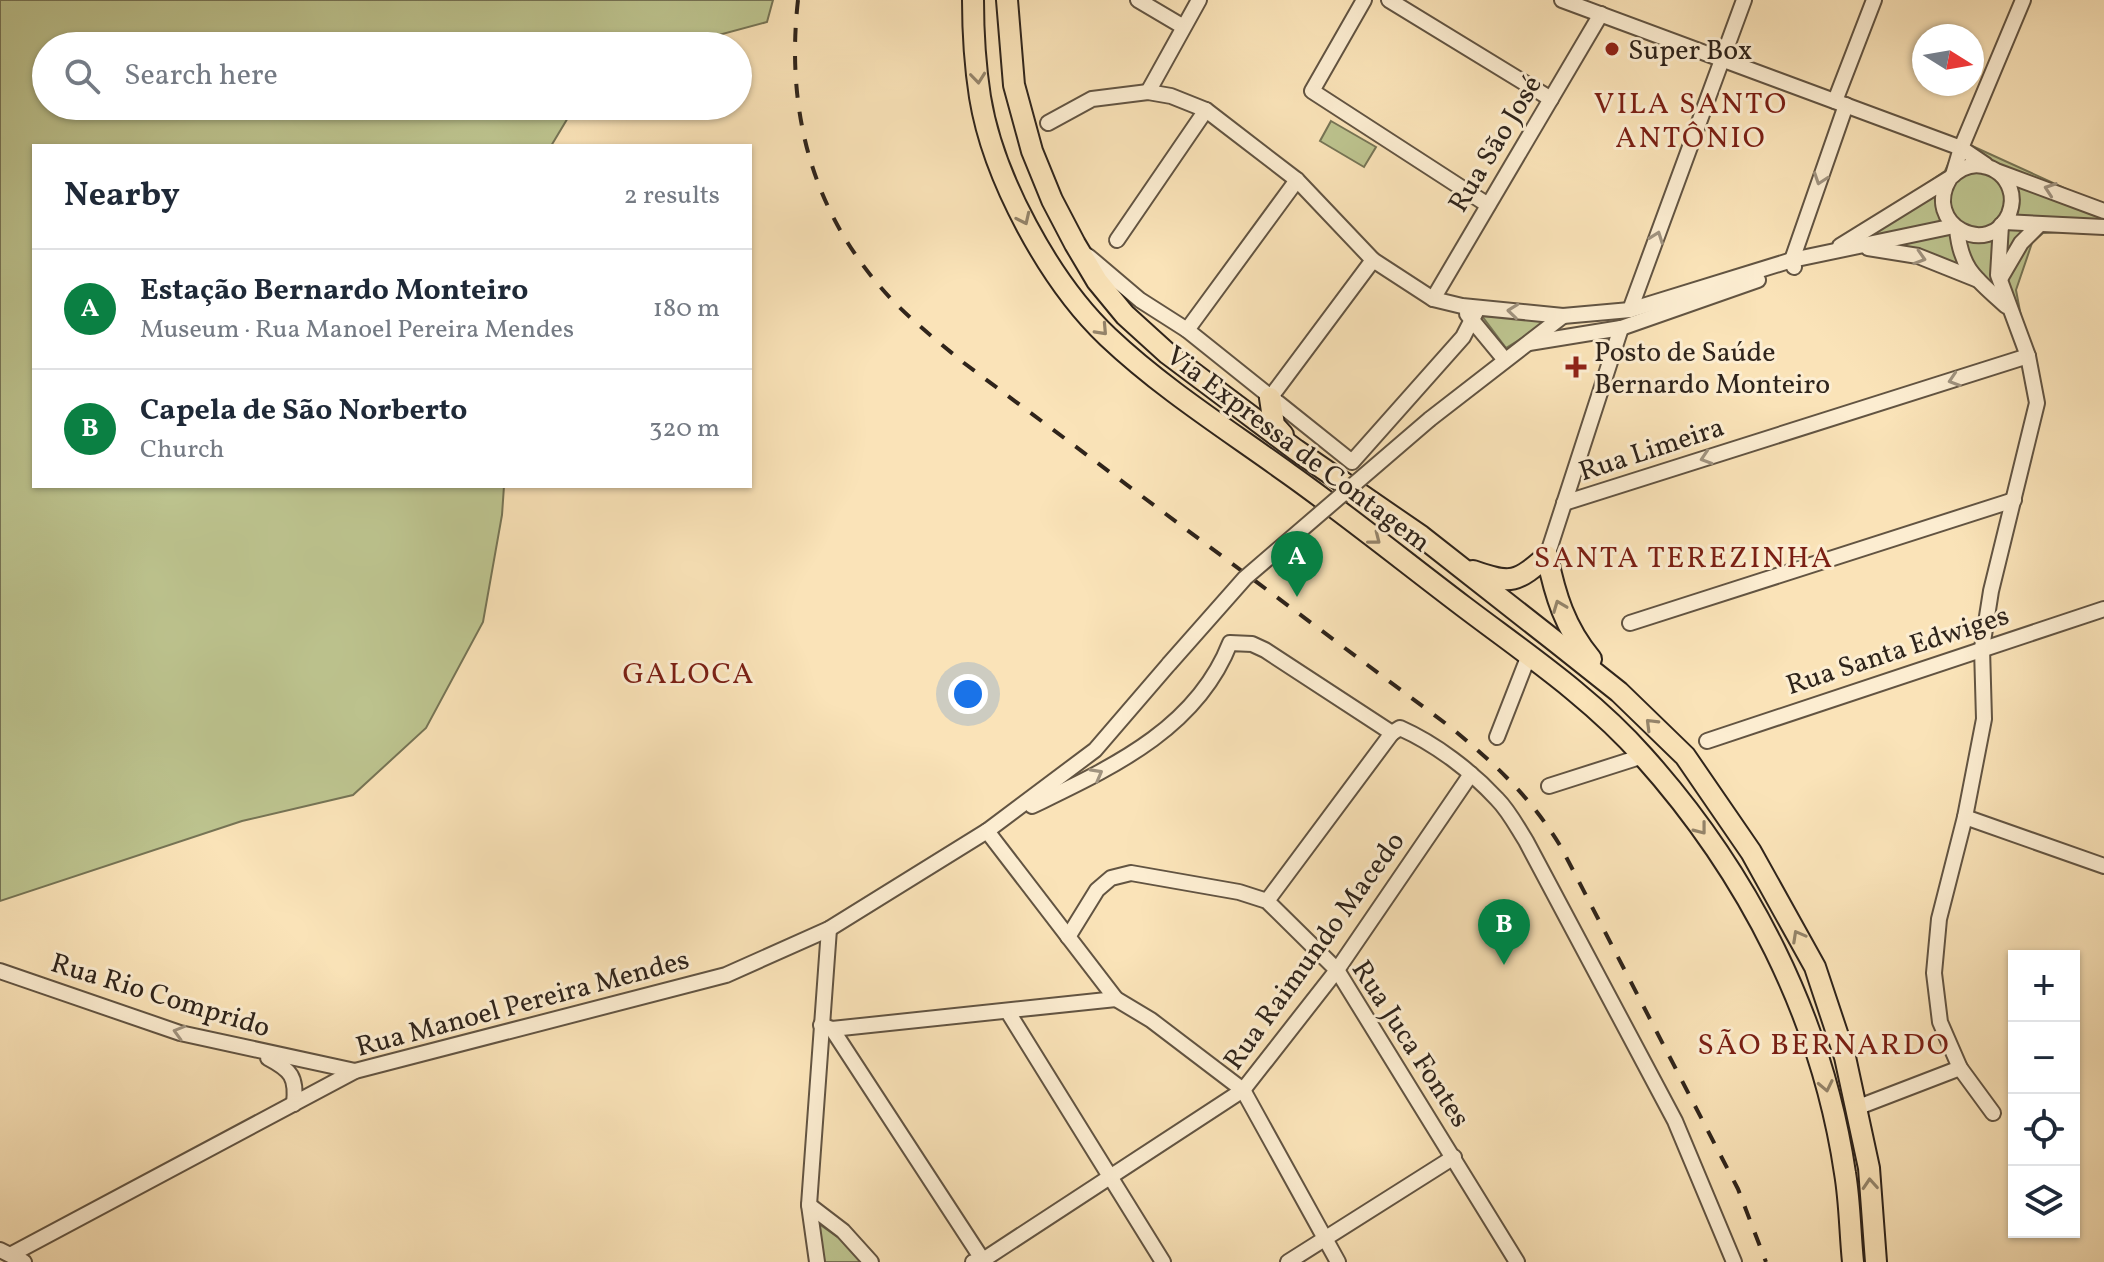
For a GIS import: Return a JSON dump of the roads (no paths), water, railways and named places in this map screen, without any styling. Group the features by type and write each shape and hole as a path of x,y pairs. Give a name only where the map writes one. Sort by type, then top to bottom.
{"highway":[{"name":"Via Expressa de Contagem","path":"973,0 981,100 1000,166 1052,270 1107,336 1156,378 1293,476 1529,655 1607,721 1643,756 1726,861 1792,982 1823,1072 1845,1173 1853,1262"},
{"name":"Via Expressa de Contagem","path":"1007,0 1014,85 1032,151 1052,200 1075,244 1097,281 1125,315 1168,354 1296,450 1421,536 1619,692"},
{"path":"1270,398 1274,425 1296,450"},
{"path":"1451,561 1497,579 1522,578 1547,556"},
{"path":"1547,556 1554,594 1567,626 1619,692 1685,756 1751,852 1815,967 1845,1057 1869,1168 1876,1262"}],"street":[{"path":"1138,0 1182,26"},
{"path":"1148,92 1199,0"},
{"path":"1364,0 1312,91 1488,205"},
{"path":"1389,0 1551,99"},
{"path":"1562,0 1581,4 1961,148 2004,178 2011,194 2011,206 2003,223 2000,280 2028,356 2037,403 1991,591 1982,648 1984,719 1965,817 1939,919 1934,973 1940,1022 1960,1068 1993,1113"},
{"path":"1630,310 1744,0"},
{"path":"1793,264 1874,0"},
{"path":"2023,0 1943,193 1945,213 1956,227 1968,234 1992,232 2003,223 2104,227"},
{"name":"Rua São José","path":"1433,299 1601,14"},
{"path":"1048,123 1092,99 1148,92 1171,96 1206,110 1297,180 1373,260 1433,299 1462,306 1475,314 1505,360"},
{"path":"1117,240 1206,110"},
{"path":"1529,343 1621,328 1835,249 1971,166 1993,169 2104,211"},
{"path":"1187,330 1297,180"},
{"path":"2000,280 2021,243 2040,224"},
{"path":"1835,249 1956,227"},
{"path":"1956,227 1963,261 2009,309"},
{"path":"1075,244 1140,300 1187,330 1352,462 1463,337 1475,314"},
{"path":"1859,247 1918,256 1978,280"},
{"path":"1270,398 1373,260"},
{"path":"1475,314 1563,316 1630,310 1793,264"},
{"name":"Rua Manoel Pereira Mendes","path":"11,1257 355,1071 726,975 829,929 1002,821 1095,750 1245,578 1430,419 1563,316"},
{"path":"1547,556 1621,328"},
{"name":"Rua Limeira","path":"1564,503 2028,356"},
{"path":"1630,623 2014,500"},
{"name":"Rua Santa Edwiges","path":"1707,741 2104,609"},
{"name":"Rua Manoel Pereira Mendes","path":"1002,821 1091,778 1160,736 1180,717 1219,669 1230,643 1252,644 1265,650 1392,733"},
{"path":"1497,737 1529,655"},
{"path":"1267,901 1392,733 1400,728 1419,737 1471,774 1499,801 1526,841 1675,1121 1734,1262"},
{"path":"1549,786 1643,756"},
{"name":"Rua Raimundo Macedo","path":"980,1261 1243,1090 1337,970 1471,774"},
{"path":"1965,817 2104,866"},
{"path":"987,831 1116,999 1151,1020 1243,1090 1338,1262"},
{"name":"Rua Juca Fontes","path":"1068,937 1097,890 1111,878 1131,873 1239,892 1267,901 1337,970 1517,1262"},
{"path":"817,1262 809,1205 826,1027 829,929"},
{"name":"Rua Rio Comprido","path":"0,971 180,1033 355,1071"},
{"path":"826,1027 1008,1012 1116,999"},
{"path":"1008,1012 1163,1262"},
{"path":"826,1027 980,1261"},
{"path":"255,1050 289,1071 295,1082 294,1104"},
{"path":"1856,1108 1960,1068"},
{"path":"1288,1262 1454,1157"},
{"path":"809,1205 843,1231 871,1262"}],"railway":[{"path":"798,0 796,84 811,163 825,201 867,271 903,311 964,363 1449,726 1524,796 1561,847 1738,1189 1766,1262"}],"place":[{"name":"Super Box","path":"1612,49"},
{"name":"Posto de Saúde Bernardo Monteiro","path":"1576,367"},
{"name":"Estação Bernardo Monteiro","path":"1297,597"},
{"name":"Capela de São Norberto","path":"1504,965"}],"district":[{"name":"VILA SANTO ANTÔNIO","path":"1691,120"},
{"name":"SANTA TEREZINHA","path":"1684,557"},
{"name":"GALOCA","path":"689,673"},
{"name":"SÃO BERNARDO","path":"1824,1044"}]}
